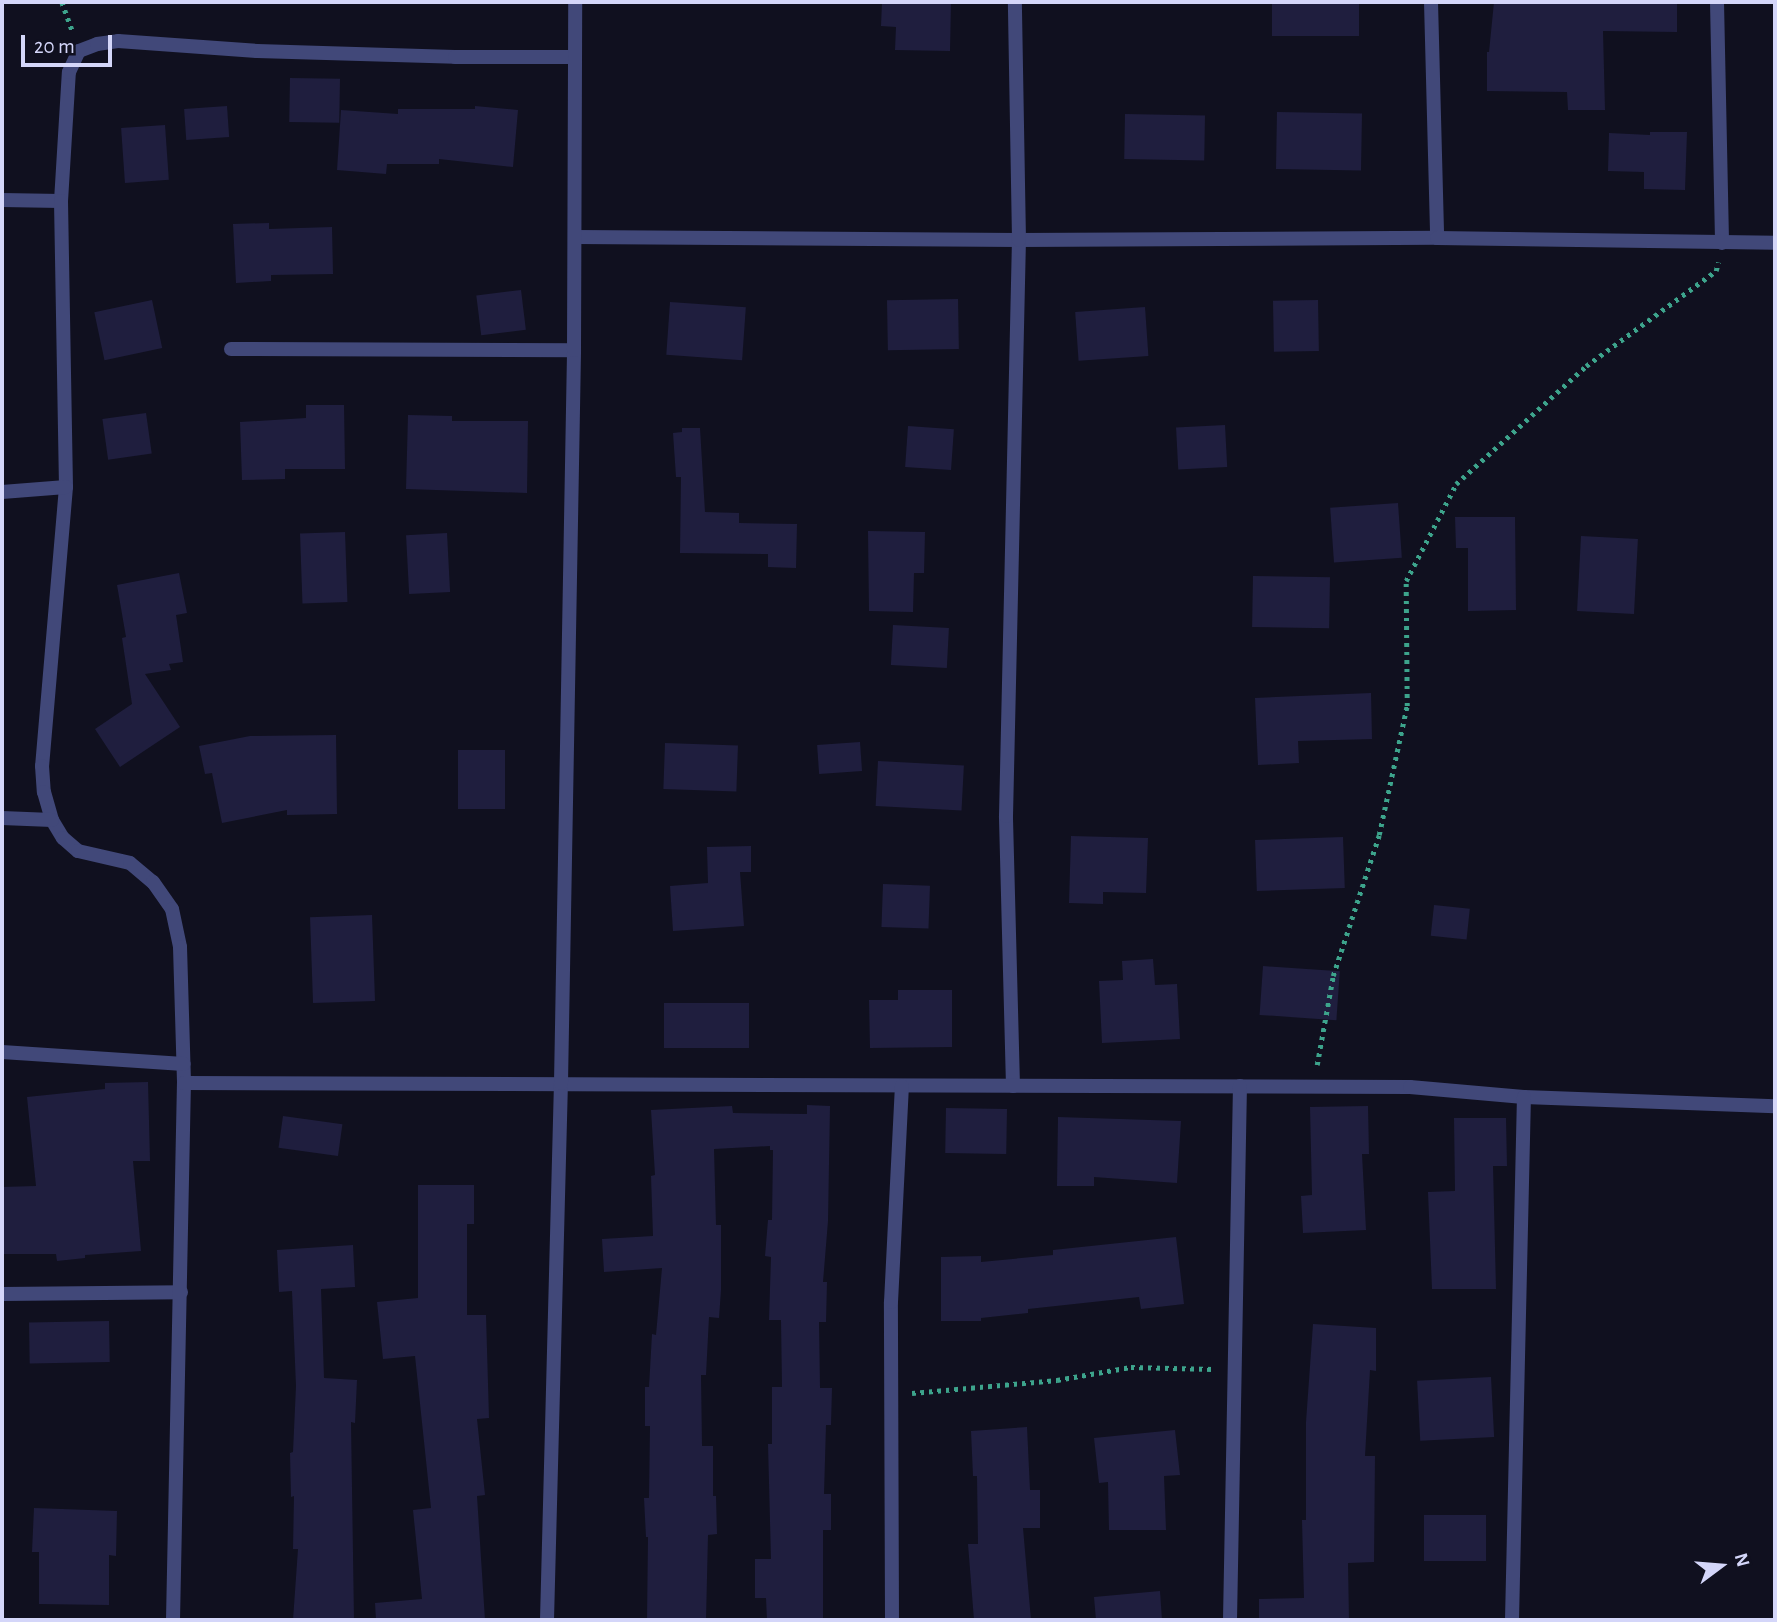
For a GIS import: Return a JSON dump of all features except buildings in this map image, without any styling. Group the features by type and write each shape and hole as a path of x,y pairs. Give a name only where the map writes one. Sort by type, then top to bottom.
{"street":[{"path":"547,1620 561,1083 575,237 575,2"},
{"path":"1013,1086 1006,816 1018,240 1015,2"},
{"path":"1431,2 1437,238"},
{"path":"1717,2 1721,243"},
{"path":"173,1620 184,1083 180,947 172,909 153,882 130,863 78,851 63,838 52,820 44,792 42,766 66,487 61,201 69,72 79,51 97,44 118,41 270,52 574,57"},
{"path":"2,200 61,201"},
{"path":"575,237 1018,240 1437,238 1775,243"},
{"path":"230,348 573,350"},
{"path":"2,492 66,487"},
{"path":"2,818 52,820"},
{"path":"2,1052 184,1064"},
{"path":"184,1083 1410,1087 1524,1097 1775,1105"},
{"path":"892,1620 890,1396 895,1193 902,1086"},
{"path":"1230,1620 1240,1086"},
{"path":"1512,1620 1524,1097"},
{"path":"2,1294 181,1292"}],"path":[{"path":"62,2 79,51"},
{"path":"1314,1086 1333,976 1379,835 1407,706 1406,581 1456,484 1586,366 1716,271 1721,243"},
{"path":"890,1396 952,1387 1057,1380 1131,1367 1235,1370"}]}
